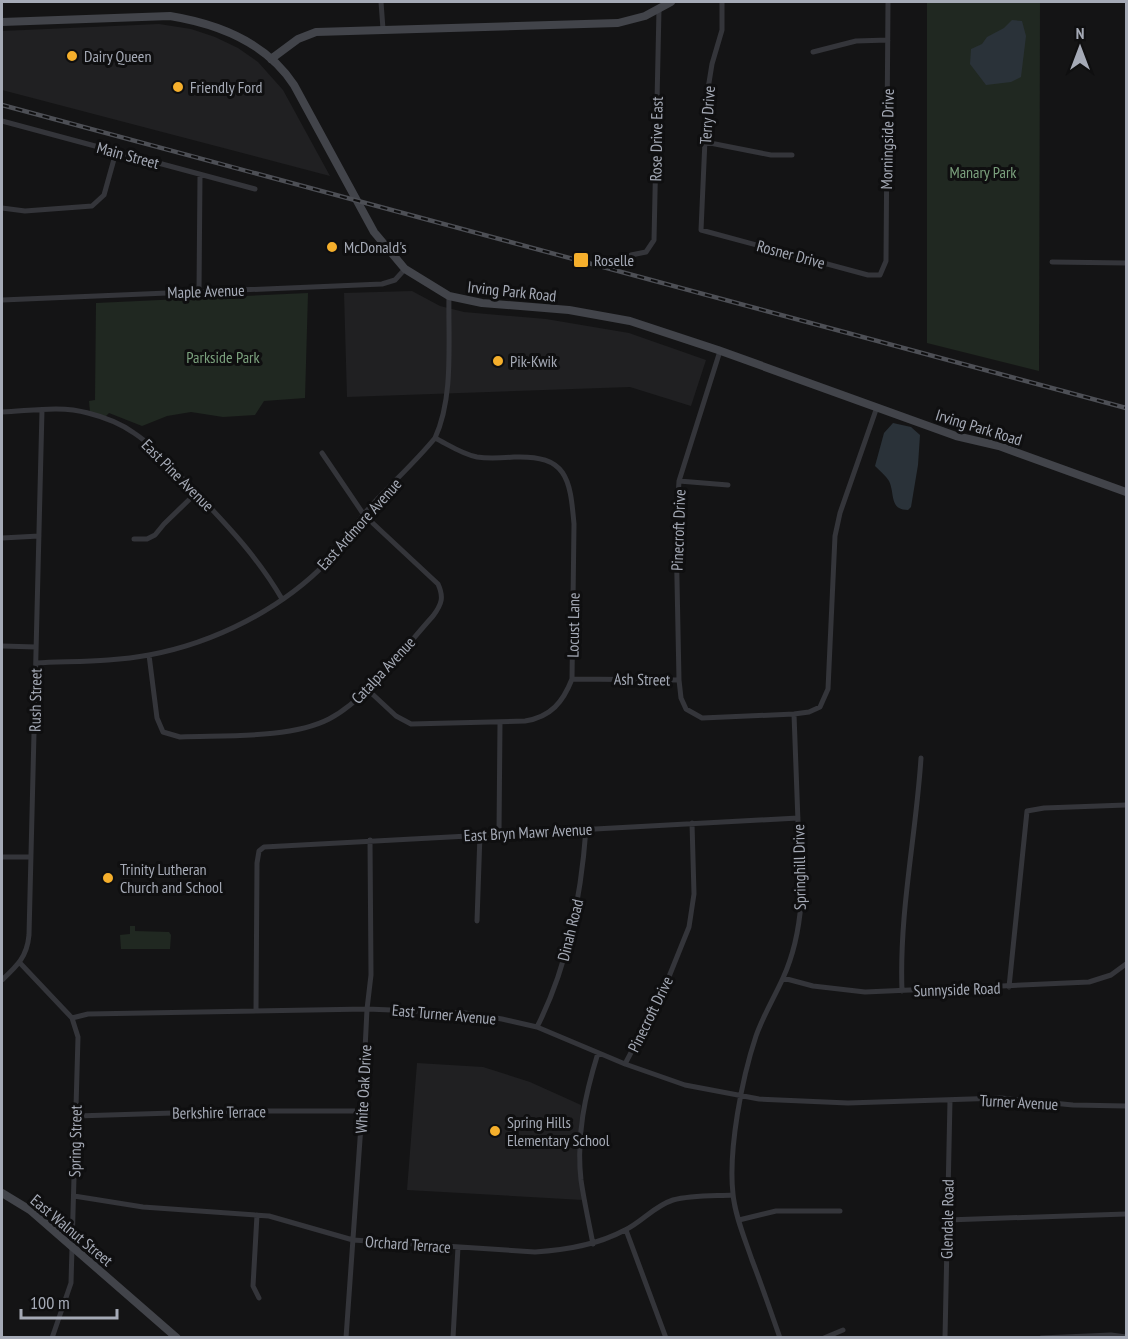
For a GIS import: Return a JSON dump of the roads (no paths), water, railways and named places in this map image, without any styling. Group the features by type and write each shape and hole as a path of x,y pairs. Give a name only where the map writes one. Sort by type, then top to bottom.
{"main road":[{"path":"271,59 298,39 316,32 618,23 632,21 671,2"},
{"name":"Irving Park Road","path":"2,22 176,17 201,21 229,31 252,44 287,75 301,96 374,232 405,269 449,296 482,303 568,310 630,321 956,436 999,446 1126,492"},
{"name":"East Walnut Street","path":"2,1193 30,1210 177,1338"}],"street":[{"path":"381,2 383,29"},
{"name":"Terry Drive","path":"701,230 708,81 722,30 722,2"},
{"name":"Morningside Drive","path":"880,275 885,261 888,2"},
{"name":"Rose Drive East","path":"632,255 646,252 654,240 659,9"},
{"path":"813,52 856,41 888,40"},
{"name":"Main Street","path":"2,121 255,189"},
{"path":"705,142 771,155 792,155"},
{"path":"2,208 25,211 92,206 104,195 116,152"},
{"path":"199,292 200,175"},
{"name":"Rosner Drive","path":"701,230 868,275 880,275"},
{"path":"1052,262 1126,263"},
{"name":"Maple Avenue","path":"2,300 382,284 395,280 405,269"},
{"name":"East Ardmore Avenue","path":"36,663 149,655 193,643 248,620 282,599 326,563 364,515 435,438 442,424 446,403 449,296"},
{"name":"Pinecroft Drive","path":"679,680 676,531 679,481 720,351"},
{"path":"794,714 809,712 820,707 826,695 835,536 840,513 877,407"},
{"name":"East Pine Avenue","path":"2,412 56,408 87,412 120,425 155,450 196,493 255,557 282,599"},
{"name":"Rush Street","path":"2,980 20,963 26,952 29,935 42,410"},
{"name":"Locust Lane","path":"368,690 396,716 411,724 500,722 533,720 555,709 566,695 572,679 574,524 572,503 565,476 557,465 547,459 534,456 479,457 460,452 435,438"},
{"path":"322,453 364,515"},
{"path":"679,481 728,485"},
{"path":"134,539 153,537 196,493"},
{"name":"Catalpa Avenue","path":"149,655 157,718 163,732 180,737 296,730 329,719 349,706 368,690 433,616 442,598 438,584 364,515"},
{"path":"2,538 39,536"},
{"path":"2,646 36,647"},
{"name":"Ash Street","path":"572,679 679,680 681,698 686,709 702,718 794,714"},
{"name":"Springhill Drive","path":"780,1338 733,1194 735,1133 756,1036 795,947 800,914 794,714"},
{"path":"499,833 500,722"},
{"path":"902,991 901,953 904,913 918,806 921,758"},
{"path":"1009,987 1027,811 1044,808 1126,806"},
{"name":"East Bryn Mawr Avenue","path":"256,1010 259,852 264,847 798,818"},
{"name":"Pinecroft Drive","path":"625,1064 662,994 689,927 694,894 692,823"},
{"name":"Dinah Road","path":"537,1028 556,984 574,917 582,878 586,828"},
{"path":"477,921 480,834"},
{"name":"White Oak Drive","path":"346,1338 371,975 370,840"},
{"path":"2,857 30,857"},
{"path":"20,963 72,1018"},
{"name":"Sunnyside Road","path":"783,978 839,990 902,991 1009,987 1089,982 1111,975 1126,964"},
{"name":"East Turner Avenue","path":"72,1018 88,1014 256,1010 367,1009 465,1013 537,1028 625,1064 685,1085 742,1096 824,1103 910,1102"},
{"name":"Spring Street","path":"52,1338 71,1283 78,1037 72,1018"},
{"path":"593,1244 581,1182 580,1144 584,1103 598,1053"},
{"name":"Turner Avenue","path":"910,1102 1001,1098 1074,1105 1126,1106"},
{"name":"Glendale Road","path":"945,1338 950,1100"},
{"name":"Berkshire Terrace","path":"76,1116 238,1111 362,1111"},
{"name":"Orchard Terrace","path":"74,1196 143,1207 257,1215 276,1218 353,1240 535,1252 593,1244 626,1230 672,1200 733,1194"},
{"path":"740,1220 776,1211 840,1211"},
{"path":"947,1220 1126,1214"},
{"path":"257,1215 253,1286 259,1298"},
{"path":"626,1230 666,1338"},
{"path":"453,1338 458,1247"},
{"path":"824,1338 843,1330"},
{"path":"1041,1338 1111,1335 1126,1337"}],"railway":[{"path":"2,105 1126,408"}],"place":[{"name":"Dairy Queen","path":"72,56"},
{"name":"Friendly Ford","path":"178,87"},
{"name":"McDonald's","path":"332,247"},
{"name":"Roselle","path":"581,260"},
{"name":"Pik-Kwik","path":"498,361"},
{"name":"Trinity Lutheran Church and School","path":"108,878"},
{"name":"Spring Hills Elementary School","path":"495,1131"}],"park label":[{"name":"Manary Park","path":"983,172"},
{"name":"Parkside Park","path":"223,357"}]}
